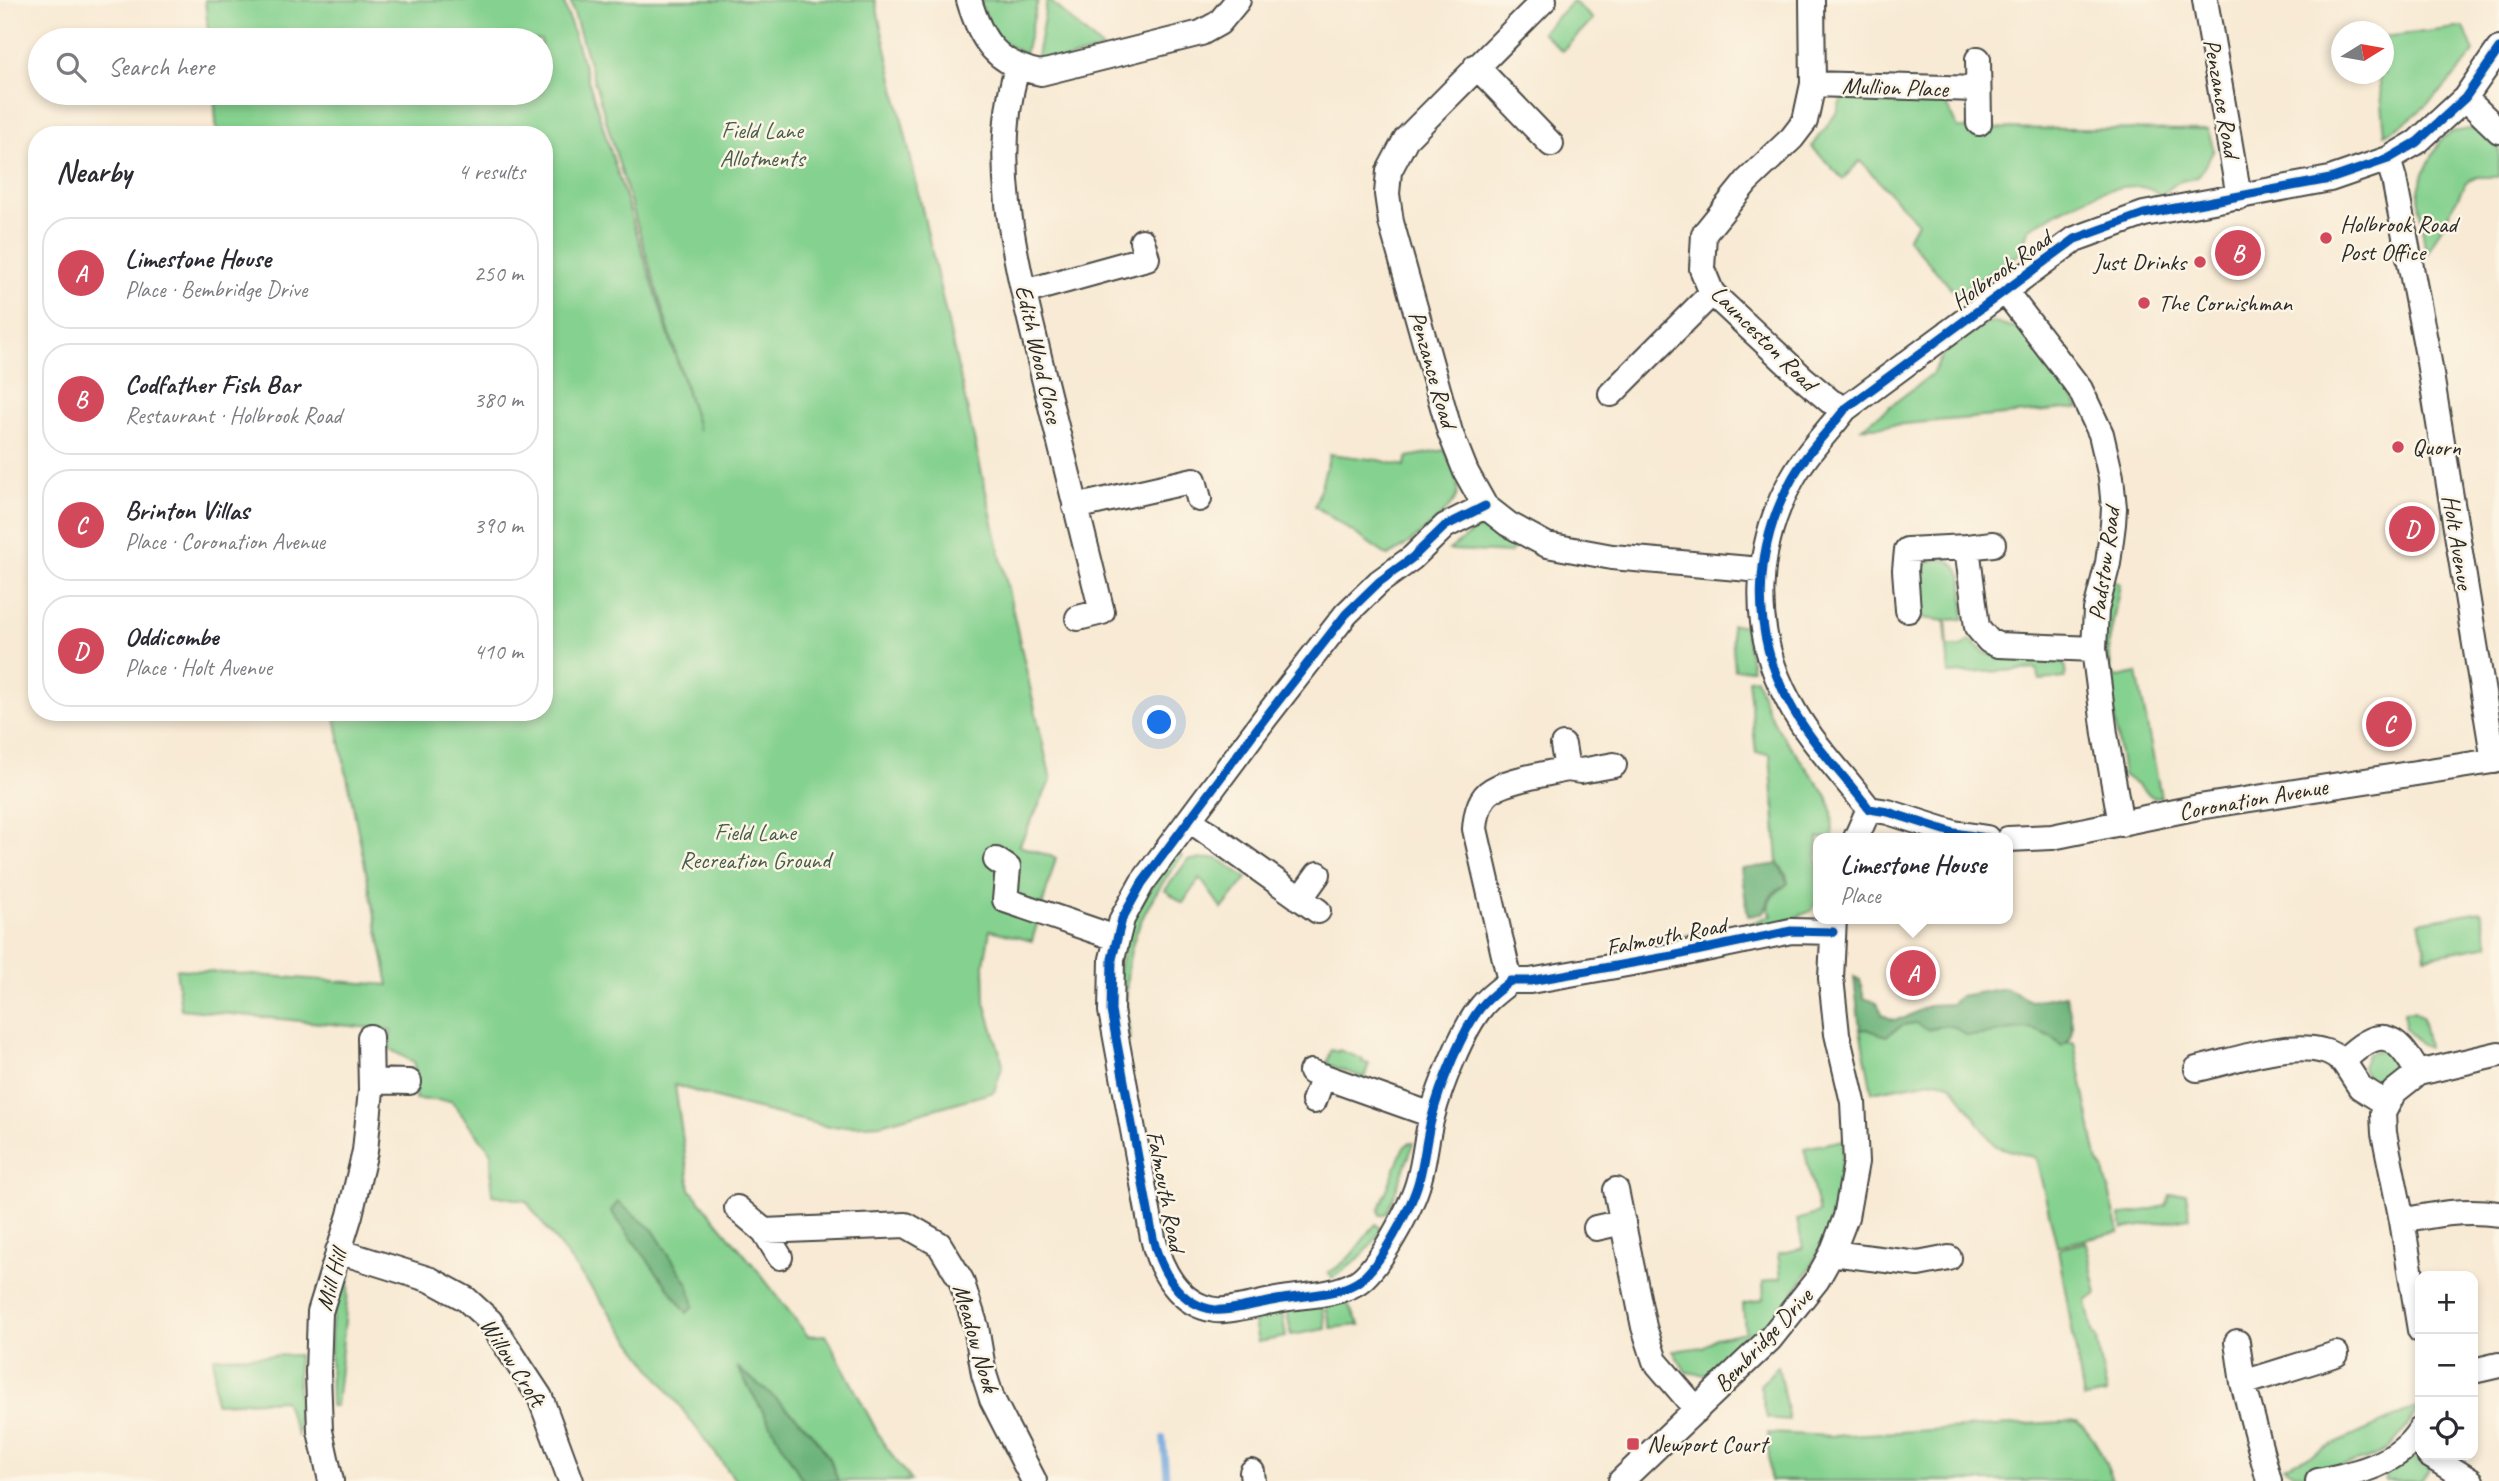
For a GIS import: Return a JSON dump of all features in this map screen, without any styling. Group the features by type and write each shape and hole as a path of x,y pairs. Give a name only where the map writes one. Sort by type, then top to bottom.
{"street":[{"path":"970,0 977,26 987,43 1017,68 1041,74 1201,33 1219,23 1238,0"},
{"name":"Penzance Road","path":"1544,0 1406,139 1389,170 1387,194 1391,222 1450,432 1466,472 1485,506 1508,524 1546,545 1612,557 1761,570"},
{"name":"Launceston Road","path":"1812,0 1813,84 1805,121 1793,138 1746,181 1704,234 1702,269 1712,293 1804,379 1845,410"},
{"name":"Penzance Road","path":"2205,0 2239,197"},
{"name":"Holbrook Road","path":"1761,570 1774,517 1793,477 1818,438 1845,410 2075,239 2144,214 2330,179 2388,159 2417,142 2465,98 2499,49"},
{"name":"Mullion Place","path":"1978,59 1979,123"},
{"path":"1476,66 1551,144"},
{"name":"Edith Wood Close","path":"1017,68 1007,116 1005,173 1010,223 1024,292 1102,612 1078,618"},
{"name":"Mullion Place","path":"1813,84 1978,89"},
{"path":"2465,98 2499,131"},
{"name":"Holt Avenue","path":"2388,159 2428,356 2496,760"},
{"path":"1024,292 1147,258 1142,241"},
{"name":"Padstow Road","path":"2005,291 2073,377 2101,434 2111,477 2114,508 2108,563 2096,610 2094,649 2121,824"},
{"path":"1611,394 1712,293"},
{"path":"1075,507 1194,480 1199,499"},
{"name":"Falmouth Road","path":"1485,506 1446,526 1346,614 1138,890 1122,919 1112,959 1111,1011 1158,1260 1176,1287 1198,1305 1217,1310 1326,1293 1357,1283 1376,1263 1398,1227 1414,1193 1419,1181 1432,1115 1463,1036 1482,1006 1510,981 1530,981 1834,925"},
{"path":"1908,610 1905,570 1907,550 1993,544"},
{"path":"1967,547 1977,627 1989,641 1998,645 2094,649"},
{"path":"1761,570 1760,604 1769,657 1789,703 1818,745 1870,809 1954,833"},
{"path":"1510,981 1475,829 1478,809 1488,793 1565,757 1581,771 1614,765"},
{"name":"Coronation Avenue","path":"2013,839 2052,837 2212,805 2496,760"},
{"path":"1858,833 1870,809"},
{"path":"1191,820 1309,905 1318,874"},
{"path":"996,860 1008,868 1005,900 1116,938"},
{"name":"Bembridge Drive","path":"1621,1481 1770,1339 1818,1280 1846,1217 1856,1161 1853,1102 1837,1034 1831,978 1834,925"},
{"name":"Mill Hill","path":"331,1481 320,1431 320,1312 350,1215 365,1151 371,1081 370,1037"},
{"path":"2343,1061 2361,1045 2384,1037 2395,1042 2407,1053 2417,1073"},
{"path":"2197,1069 2264,1053 2302,1048 2325,1051 2343,1061 2360,1087 2387,1104"},
{"path":"2415,1300 2382,1122 2383,1112 2403,1083 2417,1073 2499,1054"},
{"path":"1314,1101 1317,1074 1432,1115"},
{"path":"371,1081 409,1082"},
{"path":"1616,1190 1644,1327 1655,1361 1697,1410"},
{"path":"737,1208 764,1231 780,1256"},
{"path":"2402,1221 2466,1211 2499,1214"},
{"path":"1596,1228 1623,1222"},
{"name":"Meadow Nook","path":"764,1231 906,1225 939,1244 961,1280 976,1327 984,1374 992,1399 1034,1481"},
{"name":"Willow Croft","path":"338,1251 431,1280 466,1299 490,1321 541,1397 571,1481"},
{"path":"1832,1253 1918,1264 1949,1258"},
{"path":"2237,1342 2243,1382 2269,1481"},
{"path":"2243,1382 2336,1354"},
{"path":"2478,1370 2499,1365"},
{"path":"2318,1481 2386,1461 2415,1446"},
{"path":"2442,1460 2471,1481"}],"green space":[{"name":"Field Lane Recreation Ground","path":"205,0 563,0 699,431 570,0 875,0 1051,780 1019,846 1056,858 1032,941 990,930 984,964 985,1002 1003,1064 994,1092 881,1124 829,1127 729,1102 675,1085 690,1189 808,1336 826,1335 882,1441 911,1481 736,1481 526,1201 492,1195 491,1152 451,1101 415,1099 414,1062 389,1049 391,1030 181,1009 176,969 389,985 336,721 553,721 553,126 216,126 215,105 553,105 553,28 208,28"},
{"path":"980,0 1038,0 1025,54 1006,44 995,33"},
{"path":"1047,0 1103,49 1060,61 1037,57"},
{"path":"1573,1 1593,19 1562,51 1542,32"},
{"path":"2464,27 2474,52 2422,109 2385,134 2380,84 2394,84 2394,36"},
{"path":"1844,91 1943,99 1958,128 2208,130 2214,150 2198,177 2178,182 2161,195 2146,188 2132,186 2101,192 2029,228 2020,253 1957,295 1907,238 1918,223 1860,161 1843,179 1812,147 1837,112"},
{"path":"2470,129 2489,131 2499,139 2499,177 2477,177 2466,182 2426,256 2418,195 2423,174 2441,139 2452,132"},
{"path":"1989,322 2027,330 2079,408 1862,428 1932,374 1944,353"},
{"path":"1445,450 1457,483 1454,500 1428,528 1388,556 1315,506 1330,454 1404,466 1408,457"},
{"path":"1490,527 1517,546 1510,553 1449,550 1475,530"},
{"path":"1944,559 1952,563 1961,574 1964,590 1963,619 1946,620 1948,647 1961,647 1970,640 1985,653 2000,656 2057,656 2066,667 2065,678 2040,680 2037,669 1949,674 1945,621 1923,618 1920,598 1925,565 1933,560"},
{"path":"2111,580 2120,584 2109,643 2111,674 2118,677 2137,673 2161,797 2154,798 2123,775 2101,629"},
{"path":"1731,625 1744,625 1752,669 1735,670"},
{"path":"1756,678 1767,709 1778,729 1827,796 1832,810 1833,833 1813,833 1813,908 1785,922 1637,952 1633,946 1751,923 1772,915 1768,908 1771,899 1788,883 1786,874 1778,863 1770,754 1756,753 1748,679"},
{"path":"1175,851 1182,856 1152,900 1134,941 1126,986 1130,1039 1124,1040 1117,981 1129,923"},
{"path":"1217,858 1247,878 1222,909 1200,878 1183,903 1165,890 1188,860"},
{"path":"1779,864 1788,883 1776,891 1762,913 1748,916 1741,869"},
{"path":"2481,911 2489,945 2425,957 2419,922"},
{"path":"1854,977 1860,980 1864,998 1877,1003 1883,1015 1893,1020 1905,1018 1929,1005 1951,1004 1960,996 2005,988 2031,1001 2066,995 2072,1023 2071,1036 2062,1046 2039,1031 2027,1029 1967,1036 1951,1026 1930,1029 1915,1023 1903,1025 1886,1036 1866,1029 1860,1030"},
{"path":"2414,1011 2422,1018 2428,1047 2420,1044 2405,1028 2404,1012"},
{"path":"1915,1023 1934,1029 1952,1026 1967,1036 2031,1027 2062,1045 2074,1042 2098,1163 2104,1170 2119,1232 2057,1246 2036,1158 1995,1146 1952,1085 1937,1080 1872,1092 1860,1030 1866,1028 1886,1036 1903,1025"},
{"path":"2386,1049 2399,1065 2389,1083 2375,1084 2364,1074 2362,1067 2367,1054"},
{"path":"1331,1050 1339,1050 1369,1064 1364,1078 1327,1064"},
{"path":"1844,1140 1831,1219 1814,1262 1804,1278 1767,1324 1716,1371 1707,1375 1686,1372 1673,1351 1703,1347 1716,1338 1745,1332 1743,1304 1764,1299 1763,1282 1781,1278 1778,1254 1803,1248 1797,1220 1819,1213 1804,1148"},
{"path":"1414,1143 1387,1213 1380,1215 1379,1210 1403,1148"},
{"path":"2186,1193 2190,1218 2123,1229 2120,1216 2166,1206 2170,1195"},
{"path":"618,1202 653,1230 688,1284 694,1306 687,1313 611,1211"},
{"path":"1376,1224 1381,1229 1372,1244 1354,1263 1332,1278 1328,1273 1350,1256"},
{"path":"2086,1242 2097,1294 2086,1301 2107,1394 2084,1398 2058,1249"},
{"path":"350,1273 336,1406 331,1406 334,1310 341,1279"},
{"path":"1343,1297 1360,1325 1331,1328 1325,1302"},
{"path":"1322,1304 1326,1329 1291,1335 1287,1311"},
{"path":"1282,1312 1286,1337 1258,1342 1253,1317"},
{"path":"298,1355 298,1437 284,1400 215,1403 214,1357"},
{"path":"1778,1366 1789,1420 1767,1418 1760,1385"},
{"path":"737,1367 810,1431 831,1463 838,1481 803,1481"},
{"path":"2415,1408 2415,1414 2407,1427 2377,1455 2351,1464 2303,1474 2294,1473 2284,1467"},
{"path":"2077,1421 2094,1441 2113,1481 1770,1481 1768,1433 1833,1436"},
{"path":"2415,1453 2415,1460 2433,1463 2421,1481 2386,1481 2385,1473 2409,1461"}],"waterway":[{"path":"1163,1438 1167,1481"}],"cycle path":[{"path":"1954,833 1888,812 1869,809 1816,744 1797,716 1776,675 1763,618 1761,590 1764,561 1780,504 1799,467 1845,409 2075,239 2144,214 2330,179 2388,159 2417,142 2465,98 2499,49"},
{"path":"1485,506 1445,526 1346,614 1142,883 1122,919 1112,959 1111,1011 1153,1238 1166,1274 1173,1284 1191,1301 1202,1307 1222,1310 1330,1292 1348,1287 1365,1276 1394,1236 1415,1191 1435,1105 1460,1043 1482,1006 1510,981 1530,981 1672,956 1791,931 1833,932"}],"place":[{"name":"Holbrook Road Post Office","path":"2326,238"},
{"name":"Codfather Fish Bar","path":"2238,253"},
{"name":"Just Drinks","path":"2200,262"},
{"name":"The Cornishman","path":"2144,303"},
{"name":"Quorn","path":"2398,447"},
{"name":"Oddicombe","path":"2412,529"},
{"name":"Brinton Villas","path":"2389,724"},
{"name":"Limestone House","path":"1913,973"},
{"name":"Newport Court","path":"1633,1444"}],"park label":[{"name":"Field Lane Allotments","path":"762,144"}]}
